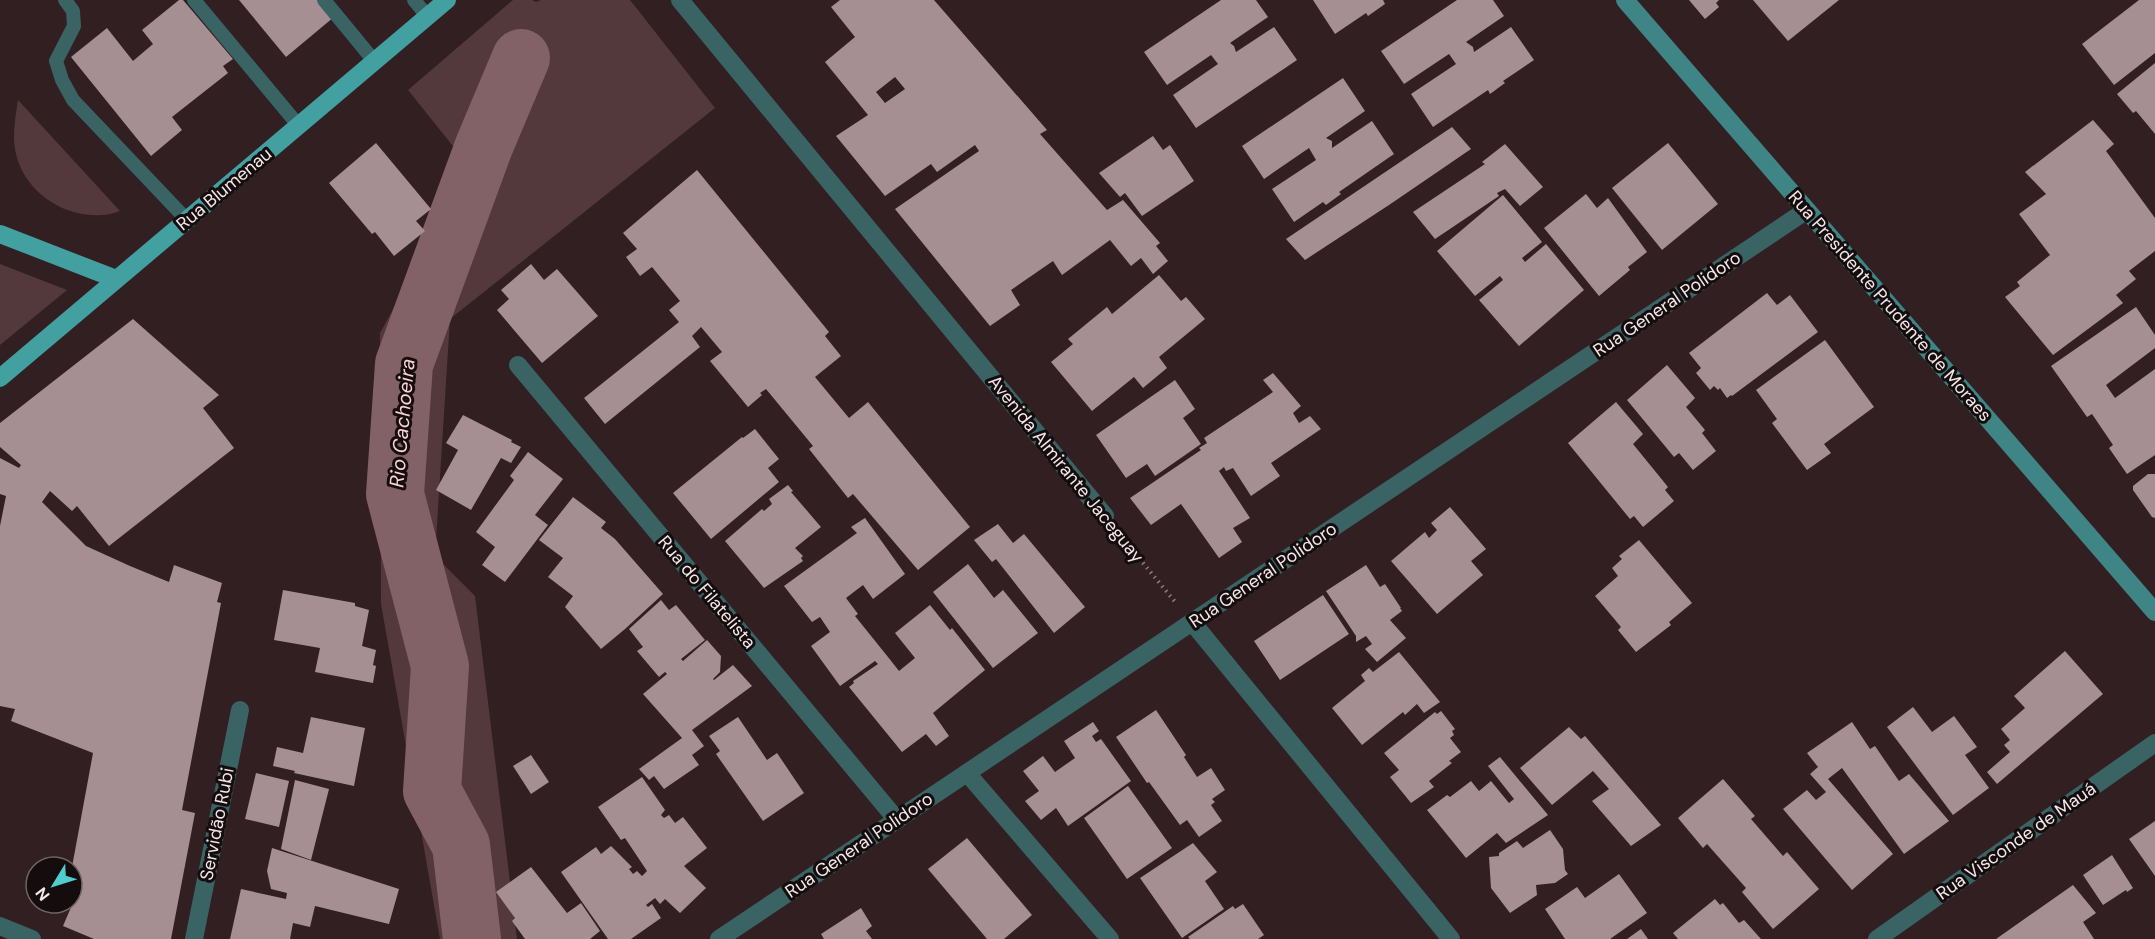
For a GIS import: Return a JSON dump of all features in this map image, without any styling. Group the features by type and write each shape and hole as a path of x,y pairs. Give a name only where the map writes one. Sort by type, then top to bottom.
{"main road":[{"name":"Rua Blumenau","path":"0,378 447,0"},
{"name":"Rua Presidente Prudente de Moraes","path":"1625,0 2155,612"},
{"path":"0,234 116,279"}],"street":[{"name":"Avenida Almirante Jaceguay","path":"680,0 1105,516"},
{"name":"Rua General Polidoro","path":"719,939 1807,210"},
{"name":"Rua do Filatelista","path":"518,365 897,820"},
{"path":"1191,622 1451,939"},
{"name":"Servidão Rubi","path":"194,939 240,710"},
{"name":"Rua Visconde de Mauá","path":"1877,939 2155,743"},
{"path":"967,772 1110,939"},
{"path":"0,926 32,939"}],"lane":[{"path":"65,0 73,11 74,26 56,61 62,80 73,100 187,220"},
{"path":"194,0 299,126"},
{"path":"324,0 375,62"},
{"path":"414,0 428,17"}],"path":[{"name":"Avenida Almirante Jaceguay","path":"1105,516 1191,622"}],"shaded area":[{"path":"513,0 536,2 541,0 630,0 715,108 450,319 435,556 475,596 517,939 440,939 381,604 380,333 442,221 464,160 408,90"},
{"path":"18,100 120,211 102,215 69,211 54,204 30,183 21,169 16,154 14,132"},
{"path":"0,264 67,290 0,345"}],"building":[{"path":"179,0 183,0 233,59 223,66 228,73 172,117 182,130 151,156 71,57 107,28 133,61 153,44 142,30"},
{"path":"239,0 319,0 334,17 286,57"},
{"path":"840,0 934,0 1047,130 1040,134 1107,210 1123,200 1160,243 1156,246 1168,261 1153,274 1141,258 1131,266 1110,240 1062,275 1053,261 1011,290 1020,305 990,326 895,209 979,151 975,145 937,172 931,164 885,196 836,136 868,115 825,62 855,37 831,7","holes":["895,77 905,89 885,103 876,92"]},
{"path":"1221,0 1256,0 1268,17 1230,43 1236,52 1274,27 1297,60 1196,128 1173,95 1218,64 1211,55 1167,85 1144,52"},
{"path":"1313,0 1383,0 1385,4 1368,16 1366,13 1335,34"},
{"path":"1457,0 1493,0 1504,16 1466,42 1473,47 1474,52 1511,27 1534,60 1503,81 1505,83 1490,94 1488,90 1433,127 1411,94 1456,64 1449,54 1404,84 1381,51"},
{"path":"1689,0 1719,0 1716,3 1719,7 1705,19"},
{"path":"1753,0 1839,0 1788,41"},
{"path":"2139,0 2155,0 2155,53 2114,85 2082,44"},
{"path":"2155,63 2155,134 2136,111 2133,113 2117,94"},
{"path":"1343,78 1365,111 1326,138 1332,141 1332,148 1372,121 1394,154 1339,192 1341,194 1326,205 1323,202 1294,222 1272,189 1316,160 1309,148 1264,179 1242,146"},
{"path":"2093,120 2114,144 2106,151 2155,218 2155,251 2129,271 2136,279 2116,295 2123,303 2053,355 2005,297 2020,286 2017,282 2050,255 2019,214 2046,194 2025,172"},
{"path":"1452,127 1471,149 1389,205 1305,260 1286,239"},
{"path":"1153,136 1163,150 1170,145 1194,181 1142,216 1125,193 1120,197 1099,173"},
{"path":"376,143 431,209 416,221 425,231 394,256 375,232 372,234 329,183"},
{"path":"1668,143 1718,204 1662,250 1612,188"},
{"path":"1505,144 1543,187 1520,206 1505,189 1497,193 1499,196 1435,239 1413,212 1485,164 1482,162"},
{"path":"697,170 829,332 825,336 841,356 815,377 849,418 868,402 970,527 918,570 853,494 848,498 809,449 813,446 766,389 748,407 710,361 722,352 701,327 692,336 700,347 605,424 584,398 679,322 669,310 680,301 652,267 640,276 626,257 637,249 623,233"},
{"path":"1586,194 1597,208 1608,198 1647,252 1599,296 1544,228"},
{"path":"1503,195 1542,242 1522,258 1525,262 1546,244 1584,290 1519,346 1479,300 1503,280 1500,276 1475,296 1437,251"},
{"path":"531,264 544,280 557,269 598,316 542,363 497,310 509,299 501,290"},
{"path":"1159,275 1181,301 1186,297 1205,319 1159,357 1167,368 1143,388 1134,377 1092,411 1051,362 1073,344 1068,339 1107,307 1112,314"},
{"path":"1767,293 1777,305 1790,295 1818,332 1732,396 1727,398 1720,388 1718,390 1714,386 1710,390 1696,373 1701,368 1689,353"},
{"path":"2136,307 2155,335 2155,348 2106,385 2115,398 2155,369 2155,455 2127,474 2109,448 2113,445 2092,414 2087,417 2051,366"},
{"path":"133,319 219,395 203,408 234,448 109,546 77,506 72,511 50,491 42,502 86,546 130,566 169,582 174,565 222,583 217,602 221,603 182,810 195,813 171,939 94,939 63,926 68,915 84,915 84,855 74,855 93,753 11,721 15,709 0,706 0,526 6,496 0,494 0,458 19,468 21,465 0,447 0,423"},
{"path":"1825,340 1874,407 1824,444 1831,453 1807,470 1772,423 1777,419 1756,390"},
{"path":"1667,365 1695,398 1686,407 1705,430 1702,433 1716,451 1693,470 1679,453 1674,457 1627,400"},
{"path":"1273,373 1301,406 1293,413 1299,423 1310,416 1321,429 1271,463 1280,476 1251,496 1233,468 1226,471 1224,467 1219,471 1250,518 1233,528 1242,542 1219,558 1181,504 1151,525 1130,498 1201,450 1199,448 1207,443 1204,438 1273,392 1263,380"},
{"path":"1175,380 1195,409 1183,418 1201,444 1155,476 1147,464 1126,478 1096,435"},
{"path":"1616,402 1643,434 1633,444 1668,487 1665,490 1674,501 1643,527 1634,516 1630,519 1568,443"},
{"path":"463,415 521,447 511,463 501,458 471,510 436,490 458,450 446,443"},
{"path":"755,429 779,459 768,468 779,482 711,539 673,493"},
{"path":"528,452 563,479 535,515 548,525 505,582 482,565 495,547 476,532 514,480 510,476"},
{"path":"2148,474 2155,474 2155,518 2133,490 2133,486"},
{"path":"788,485 793,491 791,492 821,527 795,548 803,556 801,558 803,561 764,588 725,541 762,509 764,511 772,504 769,499"},
{"path":"573,497 606,522 601,528 615,539 663,594 601,649 565,607 573,596 548,577 563,558 539,540"},
{"path":"1450,507 1486,549 1471,561 1483,575 1437,614 1391,561 1425,532 1429,538 1437,530 1431,523"},
{"path":"865,518 905,574 873,599 863,585 846,598 858,614 855,616 899,671 915,658 895,633 930,605 950,630 952,628 985,670 933,713 949,736 936,746 926,734 902,752 849,687 854,683 853,681 878,664 875,661 840,686 811,646 830,632 820,617 812,622 784,586 857,533 851,527"},
{"path":"998,524 1013,543 1024,534 1085,607 1054,633 996,559 992,562 974,540"},
{"path":"1639,540 1692,603 1669,622 1671,625 1636,652 1618,630 1621,627 1595,596 1618,576 1612,568 1622,559 1619,556"},
{"path":"968,564 994,598 1003,590 1038,633 993,668 933,592"},
{"path":"1366,565 1380,587 1385,584 1401,608 1402,611 1390,620 1406,638 1377,662 1365,649 1372,644 1366,636 1356,642 1356,636 1326,591"},
{"path":"283,590 355,603 355,606 369,610 362,646 376,650 373,683 315,672 320,648 274,640"},
{"path":"1323,595 1349,634 1280,680 1254,641"},
{"path":"661,600 669,610 676,605 705,640 681,659 683,661 707,640 721,656 720,672 713,679 733,665 752,686 692,730 704,746 692,755 699,765 664,789 654,776 649,780 639,769 682,738 643,694 667,674 665,672 659,677 637,651 643,647 629,629"},
{"path":"2065,651 2103,694 1997,784 1987,772 2010,752 2004,745 2010,740 2001,729 2025,708 2014,696"},
{"path":"1399,652 1440,702 1424,713 1417,704 1405,715 1403,712 1362,745 1332,708 1365,681 1361,675 1369,668 1373,672"},
{"path":"1913,707 1932,732 1954,716 1977,747 1965,755 1989,788 1953,815 1887,727"},
{"path":"1156,710 1186,755 1184,757 1197,777 1211,768 1225,790 1212,799 1215,802 1211,805 1222,821 1199,837 1187,820 1180,825 1149,782 1147,783 1116,737"},
{"path":"1441,711 1455,729 1452,731 1454,735 1450,738 1461,752 1449,761 1452,763 1429,781 1434,787 1411,803 1390,777 1399,770 1384,753 1435,712 1437,714"},
{"path":"311,717 365,728 354,786 273,766 277,747 303,753"},
{"path":"738,717 767,760 777,753 804,793 763,821 716,754 720,751 709,736"},
{"path":"1093,722 1099,731 1092,736 1096,742 1101,739 1131,781 1068,826 1056,808 1041,820 1025,801 1039,791 1023,771 1043,756 1055,772 1075,758 1064,741"},
{"path":"1852,722 1870,749 1875,746 1899,781 1909,774 1949,821 1904,854 1842,768 1828,779 1893,854 1852,890 1783,809 1807,790 1816,800 1826,792 1810,774 1818,767 1807,753"},
{"path":"1569,727 1581,739 1585,736 1661,825 1631,846 1592,801 1609,789 1593,771 1552,805 1520,768"},
{"path":"531,755 549,782 531,794 513,766"},
{"path":"1500,757 1548,815 1506,843 1497,833 1466,858 1427,810 1447,795 1450,797 1471,781 1479,791 1491,781 1509,803 1514,799 1488,766"},
{"path":"256,773 289,781 279,827 245,819"},
{"path":"642,777 665,810 661,815 664,818 669,815 675,823 683,817 707,848 684,866 706,888 680,913 665,899 660,904 655,898 646,905 648,907 652,904 661,918 631,939 608,939 561,872 596,847 601,854 611,846 632,867 629,869 633,874 637,871 642,876 647,871 625,838 621,840 598,807"},
{"path":"1723,779 1755,816 1751,819 1783,856 1787,852 1819,889 1773,929 1742,892 1746,888 1707,844 1703,848 1678,818"},
{"path":"295,780 329,789 311,860 281,849"},
{"path":"1128,786 1172,848 1127,879 1084,818"},
{"path":"2155,821 2155,876 2129,839"},
{"path":"1550,830 1563,849 1565,870 1568,874 1555,883 1536,885 1537,895 1510,913 1491,888 1489,857 1499,856 1499,853 1517,841 1523,848"},
{"path":"967,838 1032,915 1004,939 987,939 928,869"},
{"path":"1193,843 1217,872 1205,881 1224,909 1182,938 1140,878"},
{"path":"272,848 399,889 389,924 315,906 310,927 293,923 290,939 230,939 241,889 286,899 287,893 271,889 267,871"},
{"path":"2112,855 2133,888 2103,905 2083,875"},
{"path":"531,867 567,913 581,903 600,931 590,939 525,939 512,921 515,918 496,892"},
{"path":"1619,874 1647,913 1610,939 1565,939 1545,909 1577,887 1585,898"},
{"path":"2073,885 2096,913 2083,922 2094,939 1996,939"},
{"path":"1715,899 1720,905 1723,903 1739,923 1744,920 1761,939 1678,939 1673,933"},
{"path":"1243,904 1264,935 1258,939 1190,939 1188,937 1233,906 1235,909"},
{"path":"861,908 872,926 866,931 872,939 824,939 821,934"},
{"path":"1641,929 1648,939 1627,939"}],"waterway":[{"name":"Rio Cachoeira","path":"472,939 461,845 432,791 440,666 395,494 404,364 484,146 521,58"}]}
